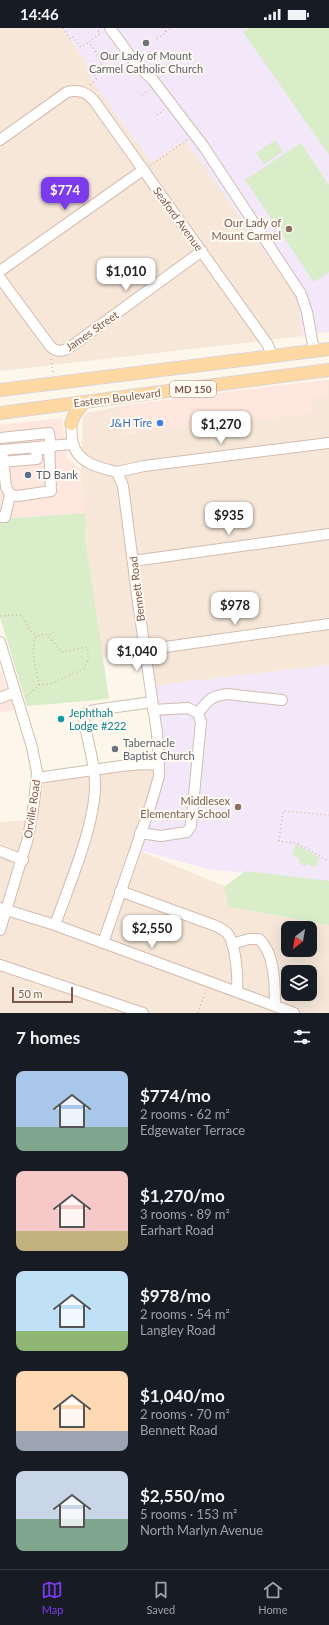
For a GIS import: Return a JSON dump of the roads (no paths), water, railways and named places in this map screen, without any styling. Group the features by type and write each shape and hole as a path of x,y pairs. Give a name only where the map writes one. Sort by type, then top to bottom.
{"main road":[{"name":"Eastern Boulevard","path":"0,390 329,350"},
{"name":"Eastern Boulevard","path":"0,413 329,370"},
{"path":"71,424 74,416 84,402"},
{"path":"57,405 66,410 70,417 71,424"}],"street":[{"path":"107,29 136,64 153,80 217,166 301,294 307,312 314,351"},
{"name":"Seaford Avenue","path":"0,140 67,92 76,90 83,91 91,97 146,168 268,345 272,357"},
{"path":"0,271 146,168"},
{"name":"James Street","path":"0,278 50,346 55,356 73,345 202,251"},
{"path":"71,424 73,444 78,456 98,468 117,472 144,466 329,443"},
{"path":"0,438 49,433 51,448 36,450 37,459 2,462"},
{"path":"0,517 5,517 10,495 6,487 2,462 2,450 73,444"},
{"path":"10,495 18,496 51,491 49,446"},
{"name":"Bennett Road","path":"103,943 156,786 159,765 153,706 144,650 125,496 117,472"},
{"path":"133,561 329,534"},
{"path":"144,650 329,624"},
{"name":"Orville Road","path":"0,642 35,761 37,778 32,822 22,860 2,910 0,930"},
{"path":"140,833 161,836 184,833 187,832 191,826 199,745 200,722 198,713 207,701 213,696 227,694 282,700"},
{"path":"0,698 16,695"},
{"path":"55,925 88,831 94,800 96,786 84,718 88,712 153,706 188,708 198,713"},
{"path":"37,778 121,766 142,764 159,765"},
{"path":"0,851 22,860"},
{"path":"120,891 216,926 226,933 232,944 237,970 237,991"},
{"path":"2,910 55,925 294,1013"},
{"path":"232,944 249,939 260,939 264,944 273,971 274,1005"},
{"path":"0,965 143,1013"}],"place":[{"name":"Our Lady of Mount Carmel Catholic Church","path":"146,43"},
{"name":"Our Lady of Mount Carmel","path":"289,229"},
{"name":"J&H Tire","path":"160,423"},
{"name":"TD Bank","path":"28,475"},
{"name":"Jephthah Lodge #222","path":"61,719"},
{"name":"Tabernacle Baptist Church","path":"115,749"},
{"name":"Middlesex Elementary School","path":"238,807"}]}
